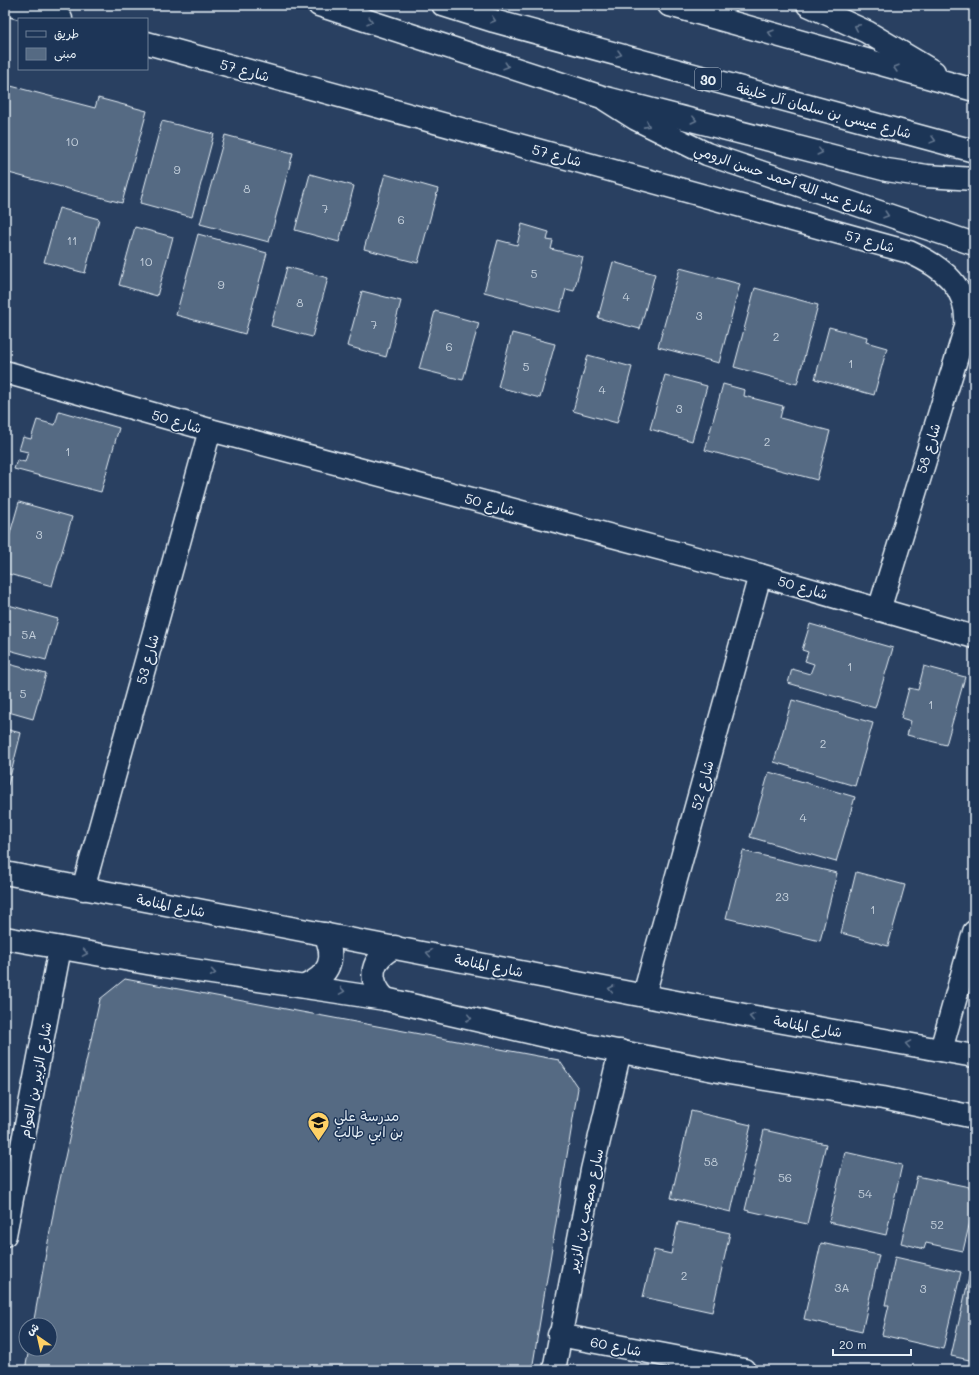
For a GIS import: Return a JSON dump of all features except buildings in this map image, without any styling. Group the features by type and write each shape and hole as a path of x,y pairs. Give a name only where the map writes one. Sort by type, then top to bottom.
{"main road":[{"path":"10,5 56,18"},
{"path":"319,5 602,97 887,170 927,176 974,178"},
{"name":"شارع عيسى بن سلمان آل خليفة","path":"443,5 494,21 974,151"},
{"path":"670,5 974,90"},
{"path":"808,5 856,26 896,47 950,83"},
{"name":"شارع 57","path":"148,43 909,252 930,261 942,269 957,287"},
{"name":"شارع عبد الله أحمد حسن الرومي","path":"602,97 636,118 708,154 974,244"},
{"name":"شارع 58","path":"879,610 966,327 967,315 957,287"},
{"name":"شارع 50","path":"5,372 210,430 760,575 974,637"},
{"name":"شارع 53","path":"84,889 210,430"},
{"name":"شارع 52","path":"644,995 760,575"},
{"name":"شارع المنامة","path":"5,873 644,995 974,1056"},
{"path":"941,1050 974,932"},
{"path":"305,986 317,980 326,971 331,959 330,946 325,934"},
{"path":"5,938 158,965 385,998 576,1043 729,1073 883,1098 974,1117"},
{"path":"385,998 376,985 374,969 378,960 385,952 395,947"},
{"name":"شارع الزبير بن العوام","path":"5,1236 60,948"},
{"name":"سارع مصعب بن الزبير","path":"554,1370 559,1335 592,1170 620,1051"},
{"name":"شارع 60","path":"559,1335 744,1370"}],"place":[{"name":"مدرسة علي بن ابي طالب","path":"319,1142"}]}
